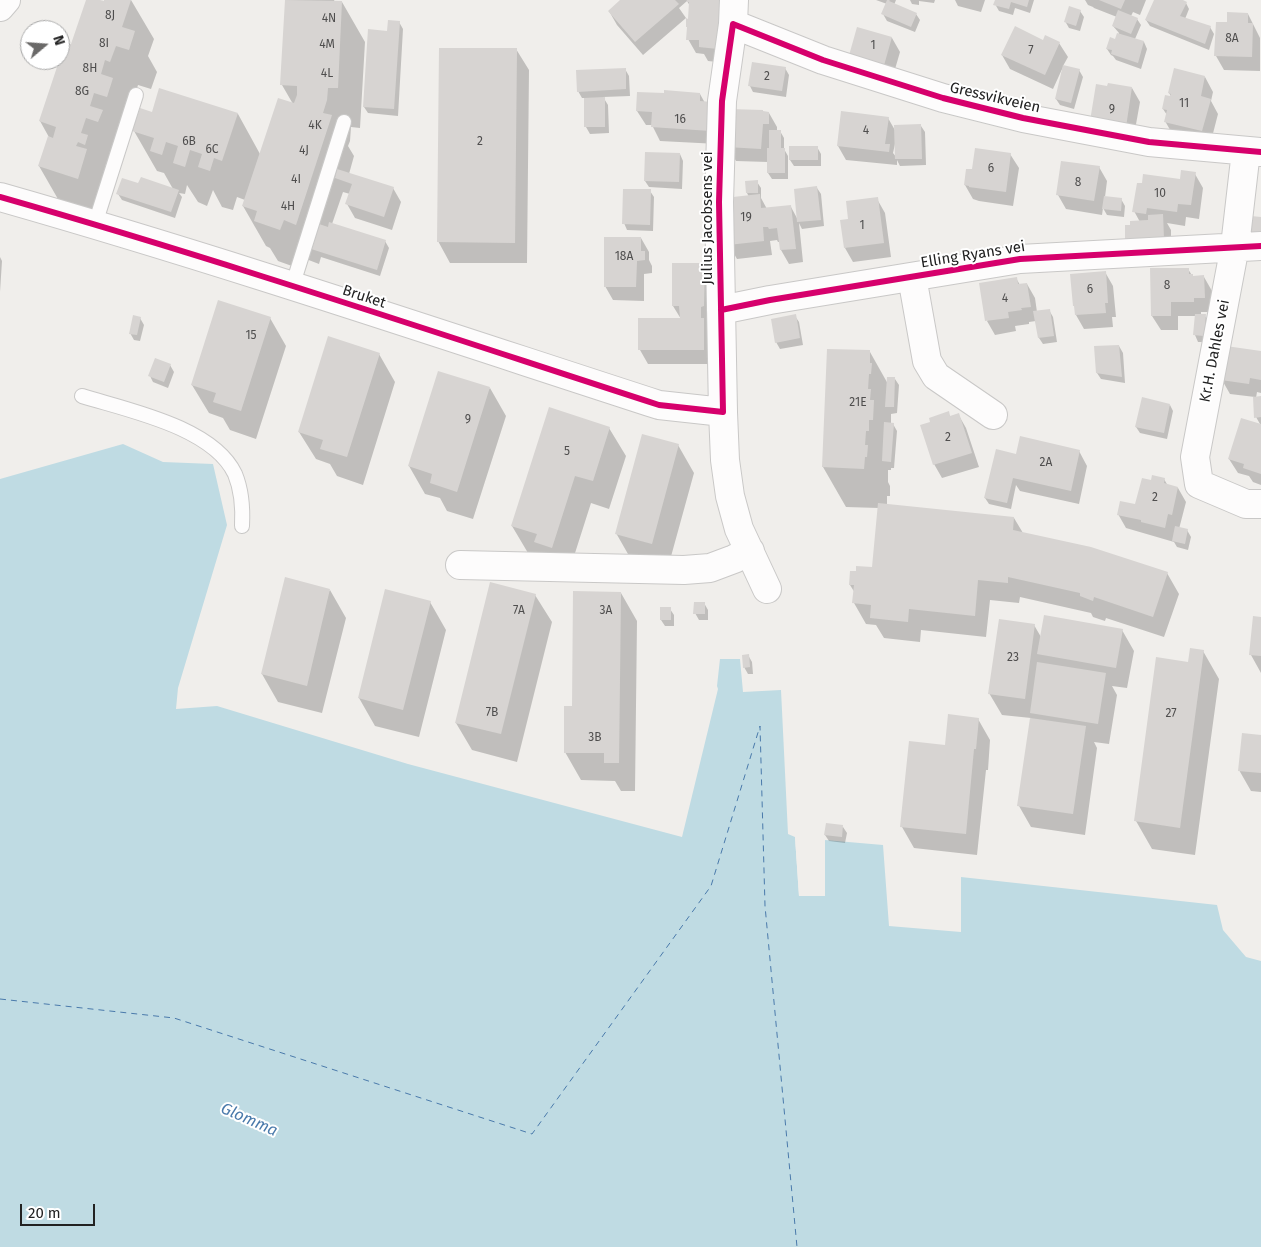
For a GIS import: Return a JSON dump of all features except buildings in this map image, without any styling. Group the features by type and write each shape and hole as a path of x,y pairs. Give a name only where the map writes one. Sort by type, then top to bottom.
{"street":[{"path":"0,7 6,0"},
{"name":"Gressvikveien","path":"734,12 823,60 952,100 1023,118 1149,142 1253,152"},
{"name":"Julius Jacobsens vei","path":"734,12 722,101 720,202 725,460 730,496 739,528 767,588"},
{"name":"Kr.H. Dahles vei","path":"1253,152 1248,246 1195,457 1199,484 1246,504 1261,504"},
{"name":"Bruket","path":"0,197 95,224 659,405 723,412"},
{"name":"Elling Ryans vei","path":"721,310 770,300 1020,259 1248,246"},
{"name":"Elling Ryans vei","path":"912,277 927,361 936,376 993,415"},
{"path":"460,565 684,570 710,568 750,551"}],"lane":[{"path":"95,224 136,95"},
{"path":"292,287 344,122"},
{"path":"82,396 160,419 212,446 224,458 234,473 243,508 242,526"}],"water":[{"name":"Glomma","path":"123,444 163,462 213,464 227,525 178,688 176,709 217,706 408,764 682,837 718,689 720,659 740,659 743,692 781,690 788,834 795,837 799,896 825,896 825,840 883,845 889,926 961,932 961,877 1217,905 1223,930 1246,957 1261,961 1261,1247 0,1247 0,479"}],"pier":[{"path":"795,837 798,837 801,893 823,893 822,840 825,840 825,896 799,896"}],"ferry route":[{"path":"0,999 174,1018 532,1134 711,886 760,726 765,906 797,1247"}],"cycle path":[{"path":"0,197 248,272 659,405 723,412 719,202 722,101 733,24 823,60 943,98 1023,118 1149,142 1261,152"},
{"path":"721,310 770,300 1020,259 1261,246"}]}
